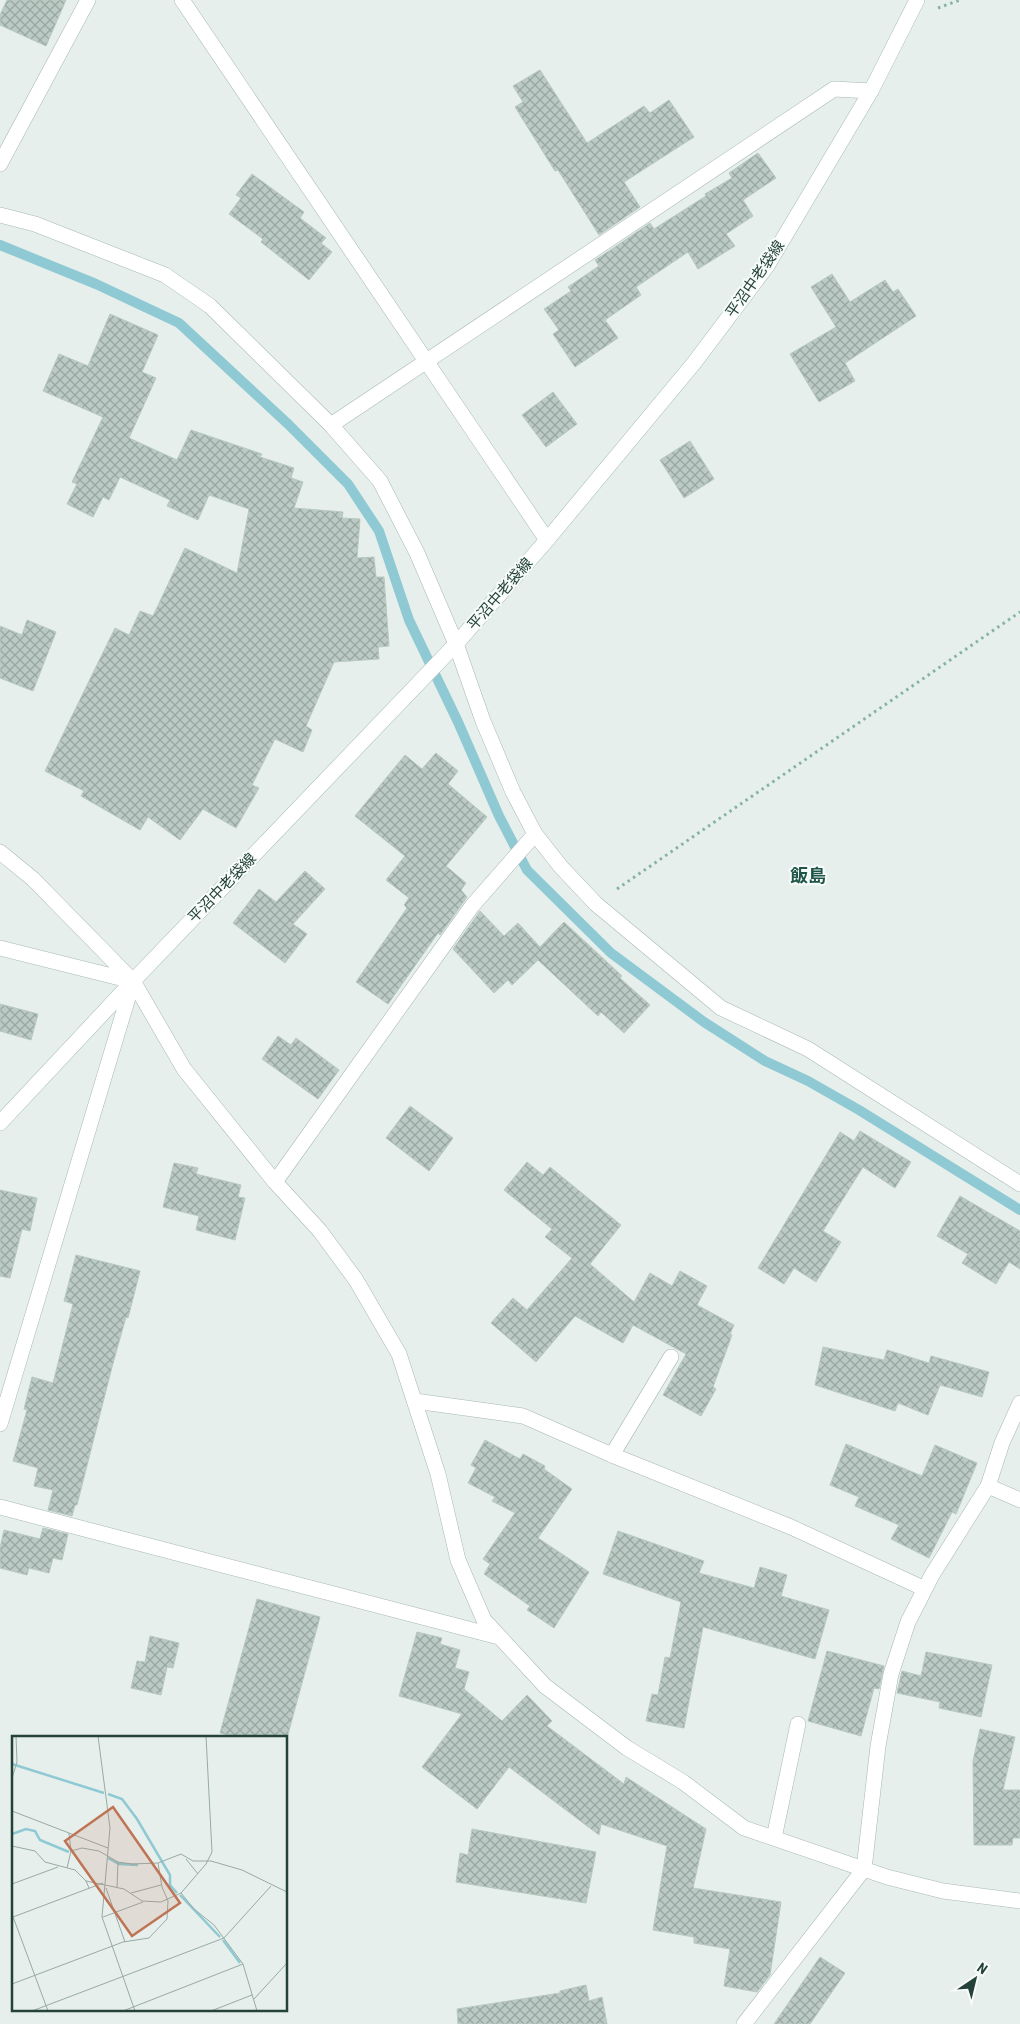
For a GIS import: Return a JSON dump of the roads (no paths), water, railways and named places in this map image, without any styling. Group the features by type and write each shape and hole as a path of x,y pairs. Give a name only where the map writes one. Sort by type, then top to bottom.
{"street":[{"path":"0,164 88,0"},
{"path":"182,0 547,540"},
{"name":"平沼中老袋線","path":"0,1123 456,644 547,540 694,363 767,266 870,91 917,0"},
{"path":"331,425 834,89 870,91"},
{"path":"0,215 35,224 165,276 210,306 331,425 380,481 417,553 456,644 483,721 513,792 535,834 596,904 721,1008 808,1049 1020,1184"},
{"path":"275,1182 472,906 535,834"},
{"path":"0,852 33,879 134,981 184,1069 275,1182 320,1231 356,1280 399,1354 438,1474 458,1560 484,1620 546,1686 627,1748 683,1782 744,1828 864,1869 943,1891 1020,1901"},
{"path":"0,948 134,981"},
{"path":"0,1424 134,981"},
{"path":"612,1455 672,1357"},
{"path":"415,1401 523,1416 612,1455 790,1527 925,1589"},
{"path":"744,2024 864,1869 878,1746 891,1674 908,1622 925,1589 988,1486 1002,1443 1020,1403"},
{"path":"988,1486 1020,1500"},
{"path":"0,1507 500,1637"},
{"path":"774,1838 798,1724"}],"waterway":[{"path":"0,245 96,284 179,323 288,424 348,484 379,531 409,620 458,722 499,816 527,870 611,953 704,1022 765,1061 808,1081 859,1110 1020,1210"}],"district":[{"name":"飯島","path":"808,876"}]}
